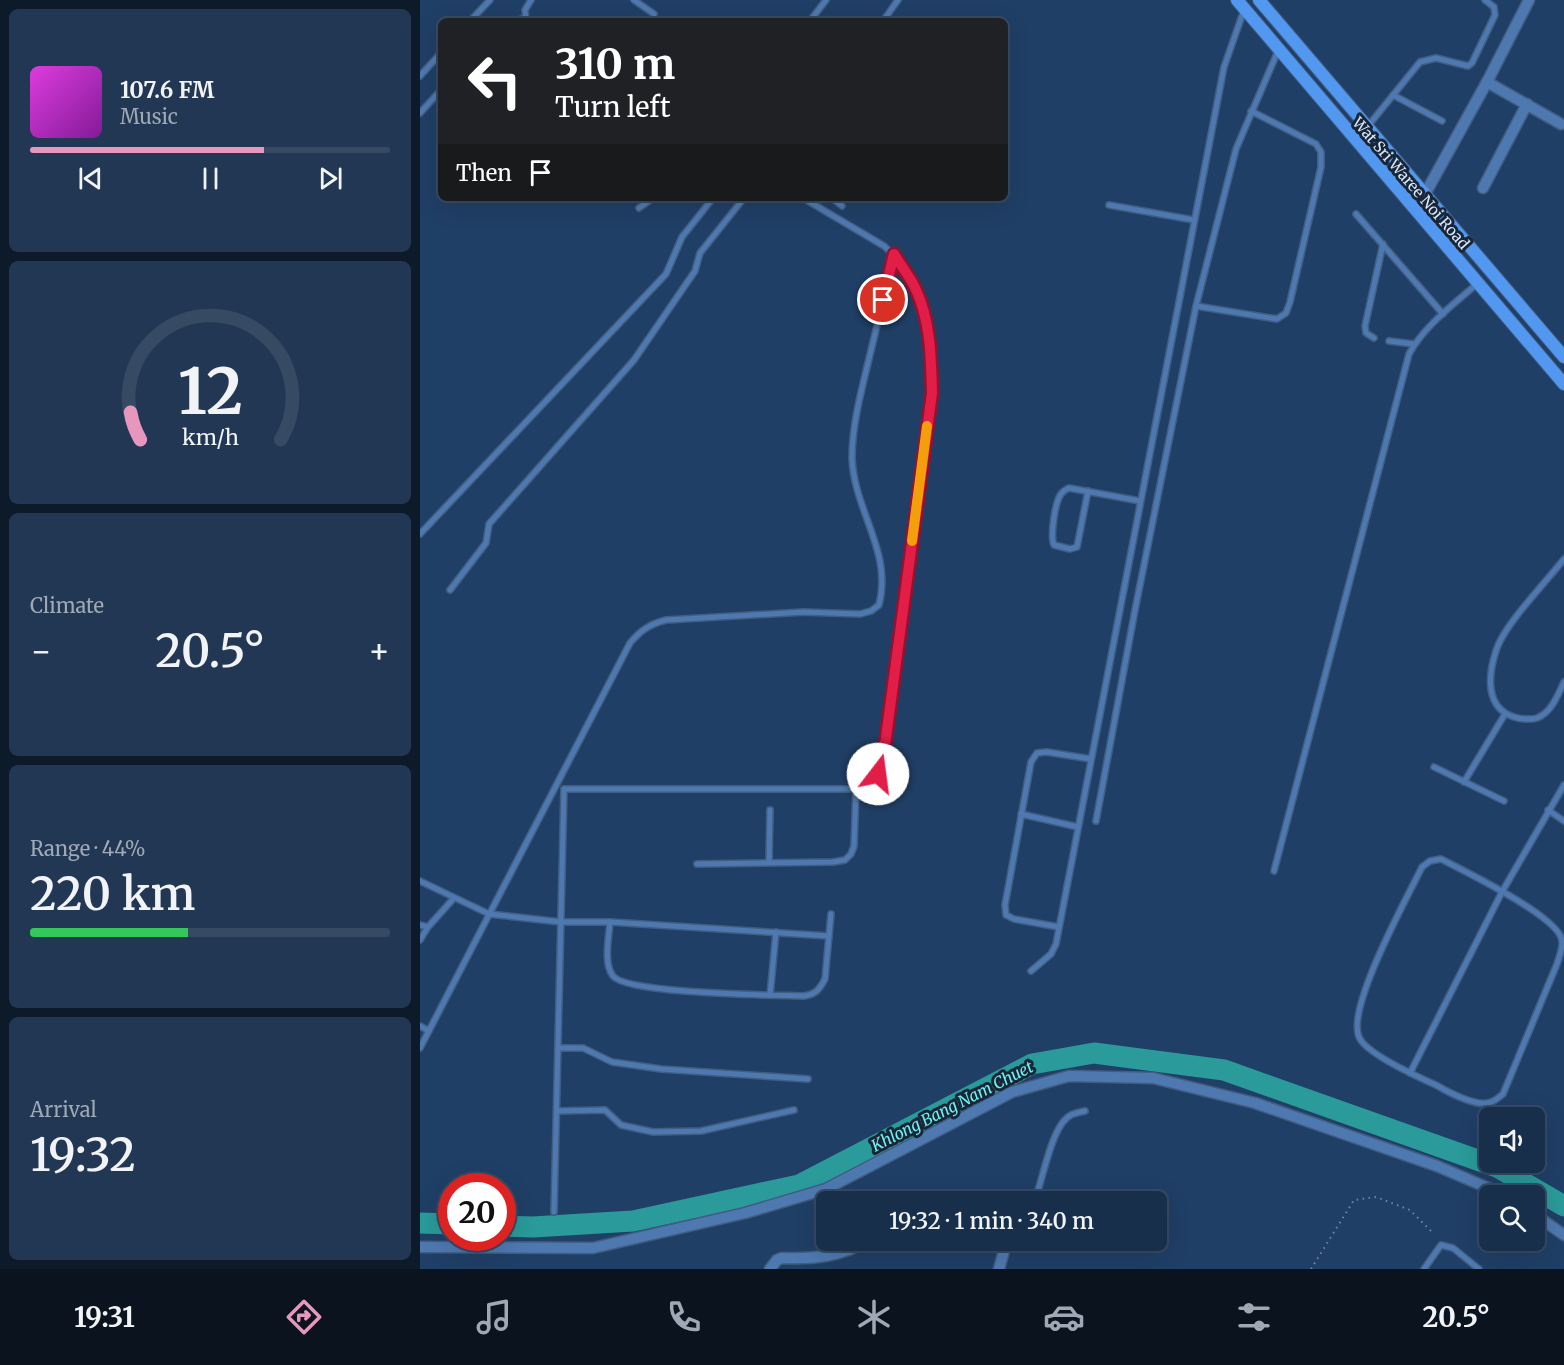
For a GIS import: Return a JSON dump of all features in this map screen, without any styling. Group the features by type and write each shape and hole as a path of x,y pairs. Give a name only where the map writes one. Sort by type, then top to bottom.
{"main road":[{"name":"Wat Sri Waree Noi Road","path":"1259,0 1564,357"},
{"name":"Wat Sri Waree Noi Road","path":"1241,4 1564,384"}],"street":[{"path":"1425,194 1529,0"},
{"path":"1487,82 1561,124"},
{"path":"1483,188 1527,104"},
{"path":"420,1247 593,1248 745,1214 826,1189 1012,1092 1069,1076 1153,1078 1256,1103 1437,1166 1482,1185"},
{"path":"1545,1222 1564,1235"},
{"path":"770,1269 777,1260 782,1258 822,1258 851,1251"},
{"path":"999,1269 1004,1251"}],"lane":[{"path":"473,18 490,0"},
{"path":"525,18 525,10 531,0"},
{"path":"634,0 654,14"},
{"path":"812,18 826,0"},
{"path":"885,18 898,0"},
{"path":"1367,126 1415,66 1428,58 1436,58 1462,66 1472,63 1495,15 1494,8 1485,0"},
{"path":"1031,970 1051,954 1056,944 1224,67 1241,4"},
{"path":"1096,821 1137,599 1196,306 1236,149 1279,50"},
{"path":"420,76 438,56"},
{"path":"420,113 438,93"},
{"path":"1393,95 1442,121"},
{"path":"1196,306 1277,319 1286,313 1290,302 1321,167 1321,152 1316,144 1251,111"},
{"path":"639,208 649,201"},
{"path":"420,534 654,288 666,274 682,237 711,201"},
{"path":"450,590 486,543 489,524 634,360 695,271 700,253 742,201"},
{"path":"557,783 564,789 856,789 869,785 878,774 883,760 932,393 927,327 917,291 894,254 808,201"},
{"path":"836,201 842,206"},
{"path":"1109,205 1194,220"},
{"path":"1356,214 1443,314"},
{"path":"1374,338 1366,333 1365,326 1383,244"},
{"path":"420,1048 630,644 640,631 652,623 666,620 786,612 860,614 871,611 879,605 881,557 860,504 852,461 852,446 861,394 894,254"},
{"path":"1274,871 1406,364 1414,344 1478,283"},
{"path":"1389,341 1414,344"},
{"path":"1088,491 1077,547 1070,549 1054,544 1051,538 1059,497 1069,488 1088,491 1140,501"},
{"path":"1564,559 1502,636 1496,649 1490,687 1495,703 1505,714 1520,719 1537,718 1553,705 1564,682"},
{"path":"1464,782 1505,714"},
{"path":"1059,927 1014,919 1006,915 1005,905 1031,762 1037,753 1047,752 1091,759"},
{"path":"1434,767 1504,801"},
{"path":"1410,1073 1502,892 1564,785"},
{"path":"554,1212 564,789"},
{"path":"697,864 819,863 845,860 854,846 856,789"},
{"path":"769,862 770,810"},
{"path":"1548,810 1564,821"},
{"path":"1022,814 1078,827"},
{"path":"1441,859 1536,912 1558,929 1562,941 1557,964 1503,1094 1485,1104 1468,1100 1410,1073 1371,1051 1359,1037 1357,1017 1368,981 1422,867 1430,861 1441,859"},
{"path":"420,881 489,914 561,922 610,922 829,936"},
{"path":"420,940 428,927 454,898"},
{"path":"610,922 608,966 613,976 620,982 662,990 804,996 814,995 825,979 831,914"},
{"path":"420,925 428,927"},
{"path":"770,995 777,932"},
{"path":"420,1026 429,1031"},
{"path":"558,1048 584,1048 612,1062 651,1067 808,1079"},
{"path":"557,1111 604,1110 621,1125 653,1132 665,1132 701,1131 794,1110"},
{"path":"1038,1191 1059,1128 1070,1115 1085,1111"},
{"path":"1424,1269 1441,1245 1453,1248 1479,1269"}],"path":[{"path":"1311,1269 1354,1200 1376,1197 1410,1210 1432,1232"}],"waterway":[{"name":"Khlong Bang Nam Chuet","path":"516,1226 633,1221 799,1185 1032,1064 1094,1053 1224,1070 1497,1167 1564,1206"},
{"name":"Khlong Bang Nam Chuet","path":"420,1223 438,1224"}],"slow traffic":[{"path":"912,541 927,426"}],"route":[{"path":"878,774 883,760 932,393 927,327 917,291 894,254 883,300"}]}
